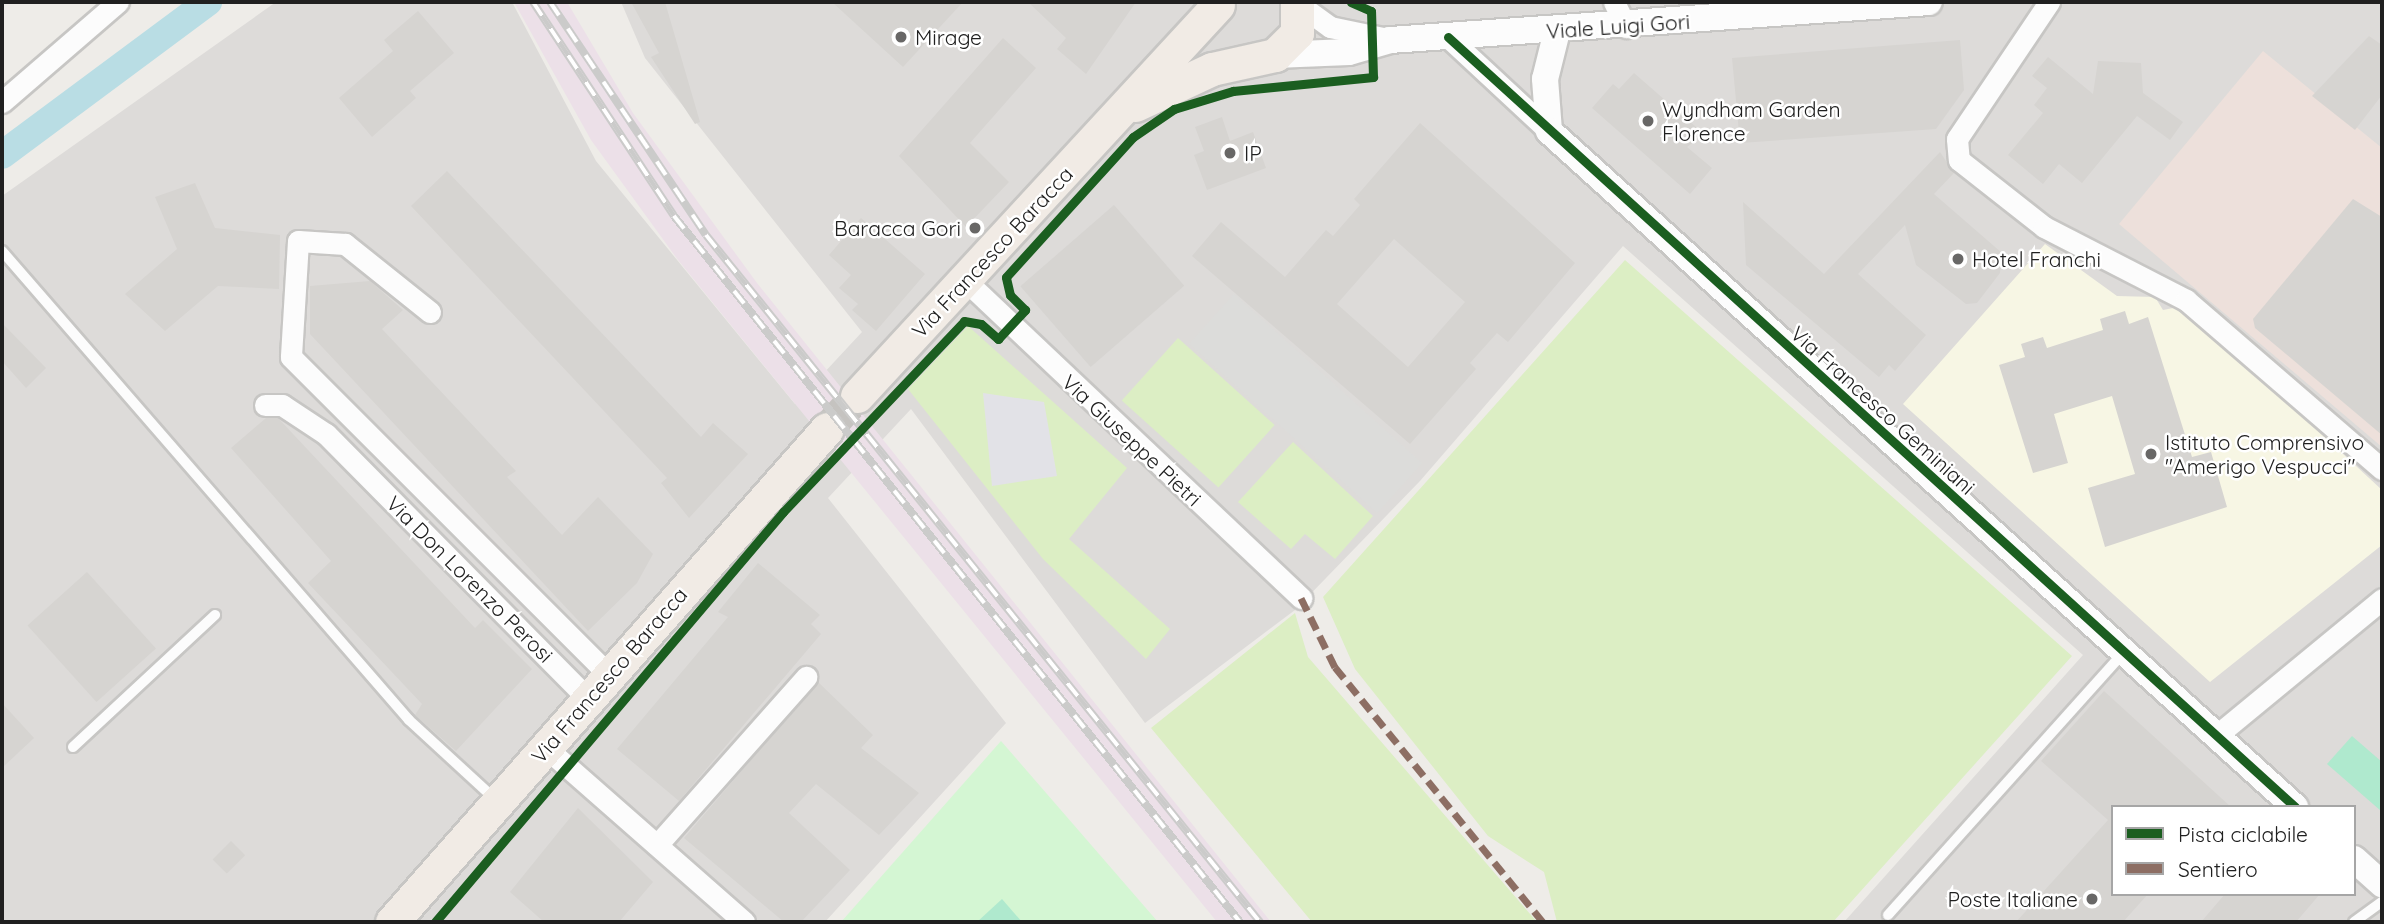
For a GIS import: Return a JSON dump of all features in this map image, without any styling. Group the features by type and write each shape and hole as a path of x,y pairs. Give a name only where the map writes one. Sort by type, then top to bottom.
{"main road":[{"path":"1265,57 1297,33 1297,2"},
{"name":"Via Francesco Baracca","path":"1218,3 1217,26 1226,45 1265,57"},
{"name":"Via Francesco Baracca","path":"857,396 1127,109 1218,3"},
{"name":"Via Francesco Baracca","path":"1127,109 1212,69 1265,57"},
{"name":"Via Francesco Baracca","path":"393,922 827,429"}],"street":[{"path":"2,102 118,2"},
{"name":"Viale Luigi Gori","path":"1297,2 1330,27 1390,40"},
{"path":"1614,2 1626,27"},
{"name":"Viale Luigi Gori","path":"1265,57 1349,52 1390,40 1626,27 1929,2"},
{"path":"2049,2 1957,139 1959,160 2044,227 2186,300 2382,469"},
{"path":"1549,131 1545,79 1557,30"},
{"name":"Via Francesco Geminiani","path":"1448,37 2293,805"},
{"name":"Via Don Lorenzo Perosi","path":"430,312 345,244 298,241 291,357 381,448 598,687"},
{"name":"Via Giuseppe Pietri","path":"965,280 1301,598"},
{"name":"Via Don Lorenzo Perosi","path":"265,405 282,405 351,460 598,687"},
{"path":"351,460 381,448"},
{"path":"2216,736 2382,599"},
{"path":"657,845 806,677"},
{"path":"545,747 744,922"},
{"path":"2356,861 2382,884"}],"lane":[{"path":"2,251 409,720 498,802"},
{"path":"73,747 215,615"},
{"path":"1888,915 2124,652"},
{"path":"2354,922 2382,902"}],"shaded area":[{"path":"276,2 512,2 596,161 795,404 862,332 645,58 621,2 2382,2 2382,922 1844,922 2083,655 1623,246 1420,481 1295,610 1145,723 911,409 828,498 1006,723 825,922 2,922 2,196"},
{"path":"514,2 567,2 633,113 757,283 1271,922 1217,922 678,260 591,140"},
{"path":"2263,51 2382,148 2382,447 2119,224"},
{"name":"Istituto Comprensivo \"Amerigo Vespucci\"","path":"2045,244 2117,296 2155,297 2163,310 2183,306 2382,490 2382,545 2210,682 1903,404"},
{"path":"1234,294 1422,463 1377,513 1189,344"},
{"path":"983,393 1044,402 1057,476 992,486"}],"green space":[{"path":"1625,260 2072,656 1833,922 1557,922 1544,872 1488,836 1355,669 1323,597"},
{"path":"968,326 1127,468 1069,539 1170,629 1146,659 1043,559 908,389"},
{"path":"1178,338 1275,425 1218,487 1122,400"},
{"path":"1293,442 1373,516 1335,559 1305,534 1291,549 1238,502"},
{"path":"1295,613 1308,657 1537,922 1312,922 1151,728"},
{"path":"2352,736 2382,762 2381,811 2327,764"},
{"path":"1001,741 1158,922 841,922"},
{"path":"1002,899 1022,922 977,922"}],"building":[{"path":"631,2 665,2 700,122 695,124 651,57 659,53"},
{"name":"Mirage","path":"832,2 963,2 903,67"},
{"path":"1028,2 1136,2 1086,74 1057,49 1066,38"},
{"path":"418,11 454,53 410,91 416,98 372,137 339,98 393,51 384,40"},
{"path":"2369,36 2382,45 2382,95 2355,130 2312,96"},
{"path":"1003,38 1036,68 970,143 1009,182 966,227 899,156"},
{"path":"1960,40 1964,90 1936,129 1740,143 1732,58"},
{"path":"2048,57 2093,94 2098,61 2141,63 2143,93 2183,122 2170,140 2137,116 2082,183 2059,164 2043,184 2008,155 2043,113 2034,105 2047,88 2032,76"},
{"name":"Wyndham Garden Florence","path":"1634,73 1704,134 1687,147 1712,168 1690,194 1592,108 1613,84 1619,89"},
{"name":"IP","path":"1222,117 1230,141 1253,132 1266,168 1207,190 1194,155 1204,151 1195,127"},
{"path":"1420,123 1575,263 1508,342 1497,333 1470,363 1476,369 1410,444 1192,256 1221,222 1285,277 1326,230 1333,236 1360,205 1354,199","holes":["1394,239 1465,302 1408,367 1337,304"]},
{"path":"1940,152 1954,173 1934,194 2002,253 2000,273 1977,303 1966,304 1916,265 1905,225 1858,274 1926,335 1895,371 1889,365 1879,377 1746,265 1743,202 1824,274"},
{"path":"447,171 701,437 713,423 748,454 689,518 661,483 667,478 411,206"},
{"path":"195,183 215,228 280,235 279,289 218,286 165,331 125,294 177,249 155,197"},
{"path":"2353,199 2382,217 2382,435 2255,328 2253,319"},
{"path":"1114,205 1184,286 1091,367 1020,286"},
{"path":"861,218 925,274 876,331 852,310 858,304 839,288 851,275 829,255"},
{"path":"370,281 403,310 382,329 516,471 507,477 562,535 598,497 653,554 637,583 588,631 310,334 310,286"},
{"path":"2125,311 2129,324 2148,317 2192,457 2211,452 2227,507 2105,547 2088,488 2135,474 2112,396 2054,414 2068,463 2033,473 1999,365 2025,357 2021,344 2043,337 2047,348 2103,330 2100,319"},
{"path":"2,323 46,368 26,388 2,361"},
{"path":"266,418 278,418 475,628 483,620 532,669 456,751 415,715 422,704 308,583 331,561 231,448"},
{"path":"758,563 820,615 811,624 821,634 679,801 617,749 728,617 718,612"},
{"path":"87,572 156,649 96,702 28,626"},
{"path":"818,682 873,735 861,748 919,793 879,835 816,784 789,813 850,870 801,922 784,922 684,838"},
{"path":"2104,691 2229,805 2111,805 2111,896 2146,896 2123,922 2016,922 2108,820 2041,761"},
{"path":"2,703 34,738 2,768"},
{"path":"578,808 653,882 619,922 544,922 510,892"},
{"path":"231,841 245,855 227,874 213,859"},
{"path":"2223,896 2318,896 2296,922 2201,922"}],"waterway":[{"path":"2,155 208,2"}],"tunnel":[{"path":"827,429 857,396"}],"railway":[{"path":"533,2 674,216 1240,922"},
{"path":"550,2 706,235 1260,922"}],"marked path":[{"path":"1301,598 1335,667 1543,922"}],"cycle path":[{"path":"435,922 783,512 964,321 981,324 998,339 1025,310 1010,295 1006,277 1133,137 1174,109 1233,91 1373,77 1371,11 1351,2"},
{"path":"1448,37 2293,805"}],"place":[{"name":"Mirage","path":"901,37"},
{"name":"Wyndham Garden Florence","path":"1648,121"},
{"name":"IP","path":"1230,153"},
{"name":"Baracca Gori","path":"975,228"},
{"name":"Hotel Franchi","path":"1958,259"},
{"name":"Istituto Comprensivo \"Amerigo Vespucci\"","path":"2151,454"},
{"name":"Poste Italiane","path":"2092,899"}]}
